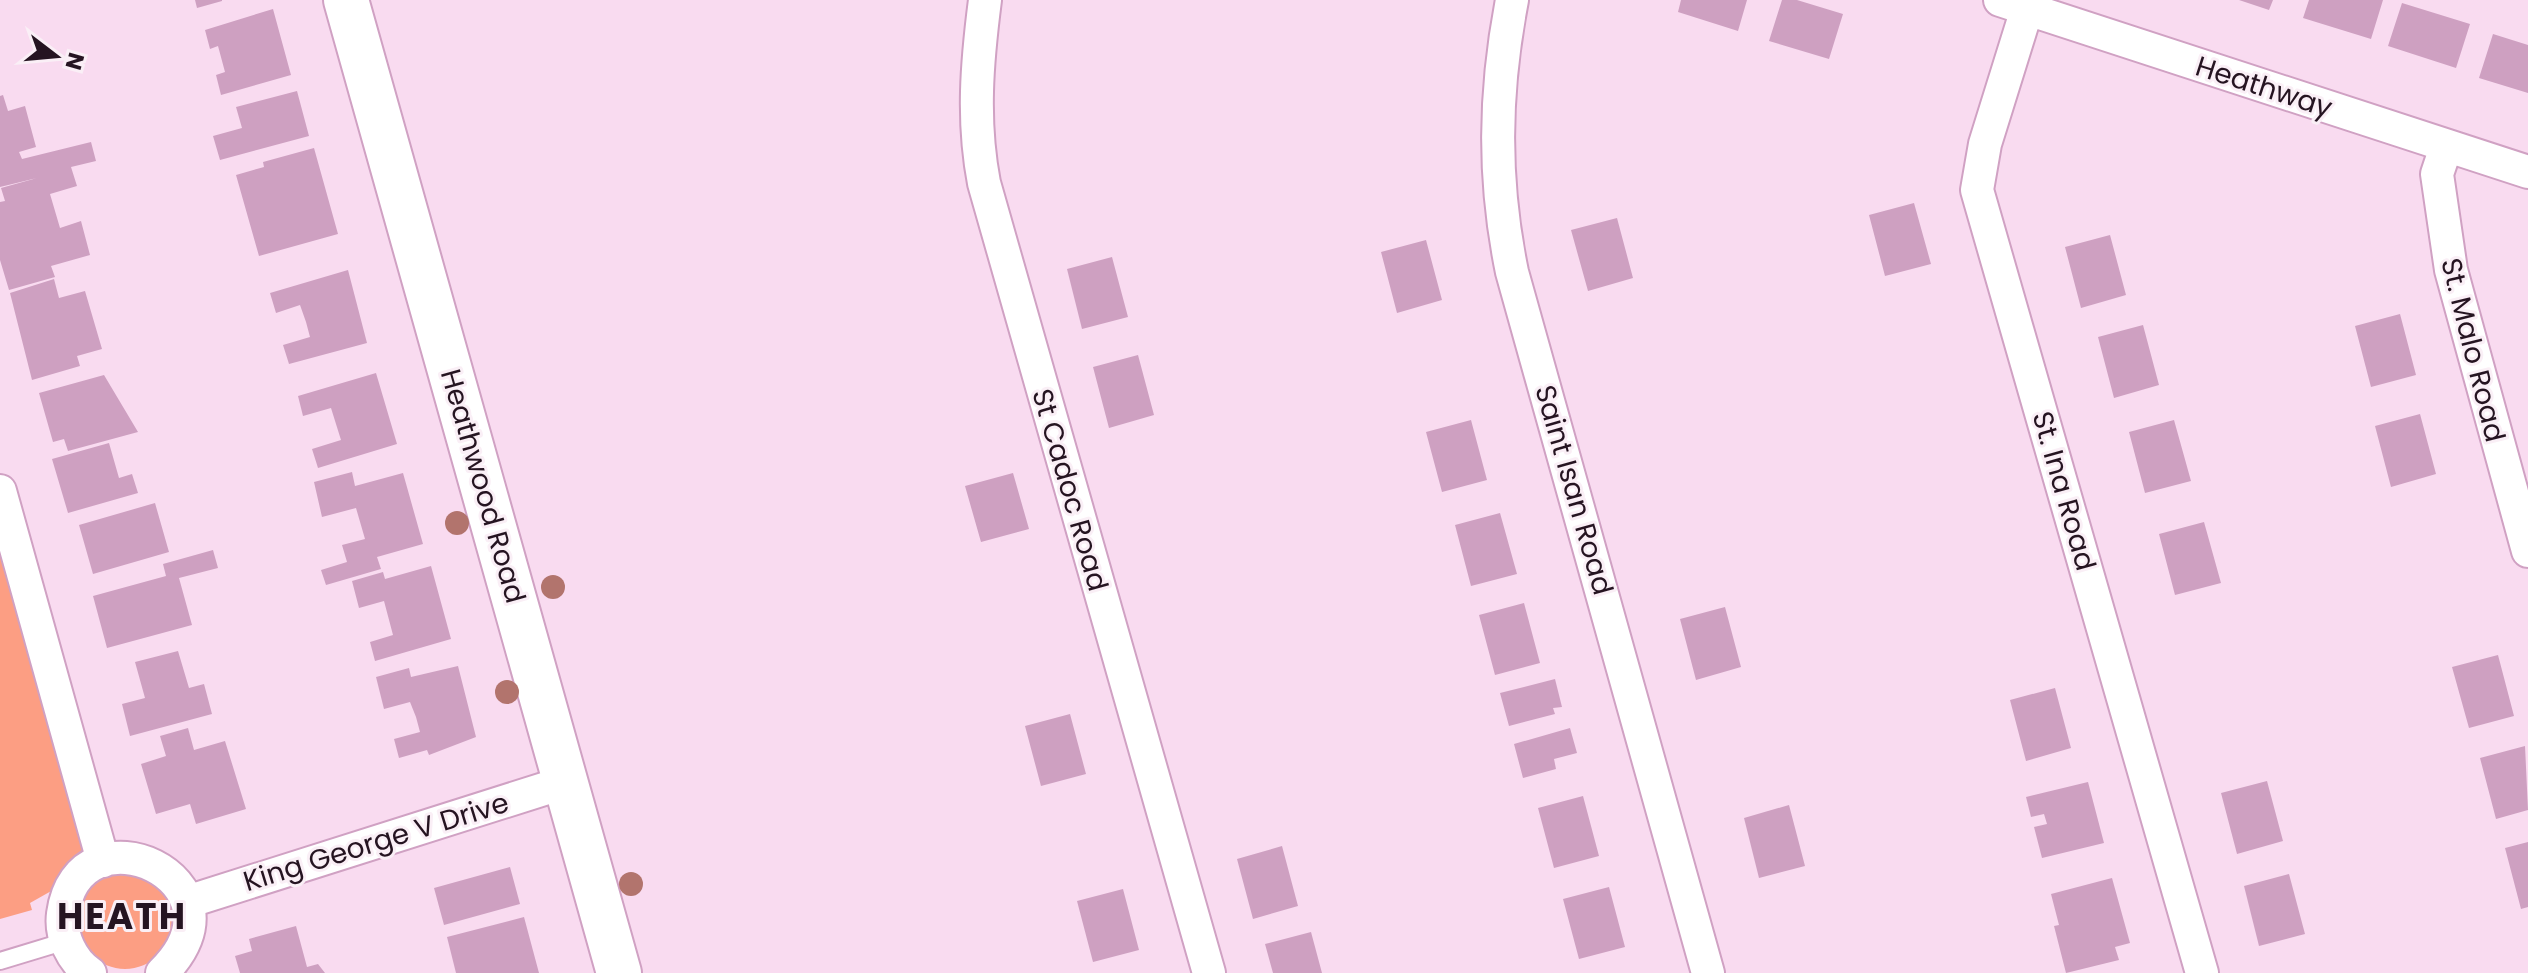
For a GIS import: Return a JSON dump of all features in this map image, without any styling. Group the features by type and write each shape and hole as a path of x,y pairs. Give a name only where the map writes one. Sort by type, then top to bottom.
{"street":[{"name":"Heathwood Road","path":"346,0 619,973"},
{"name":"St Cadoc Road","path":"985,0 975,93 975,140 984,183 1209,973"},
{"name":"Saint Isan Road","path":"1512,0 1498,92 1496,162 1500,213 1512,272 1708,973"},
{"name":"Heathway","path":"2014,4 2528,172"},
{"name":"St. Ina Road","path":"2014,4 1977,190 2202,973"},
{"name":"St. Malo Road","path":"2446,147 2437,174 2451,270 2528,551"},
{"path":"0,491 103,861"},
{"name":"King George V Drive","path":"187,902 566,782"},
{"path":"90,973 73,956 66,941 62,918 66,899 76,881 103,861 128,857 148,860 165,870 179,884 187,902 189,922 186,942 162,973"}],"lane":[{"path":"0,961 66,941"}],"shaded area":[{"path":"0,531 86,851 53,890 30,903 32,910 0,919"},
{"path":"125,873 143,876 159,887 170,903 173,921 170,939 159,955 143,966 125,969 107,966 91,955 80,939 77,921 80,903 91,887 107,876"}],"building":[{"path":"195,0 222,0 222,1 197,8"},
{"path":"1681,0 1747,0 1738,31 1678,12"},
{"path":"1782,0 1797,0 1843,14 1829,59 1769,41"},
{"path":"2239,0 2273,0 2269,10"},
{"path":"2309,0 2383,0 2371,39 2303,18"},
{"path":"2402,3 2470,24 2456,68 2388,46"},
{"path":"273,9 291,75 221,95 216,75 225,72 218,46 210,49 205,30"},
{"path":"2493,34 2528,45 2528,93 2479,78"},
{"path":"297,91 309,136 220,160 213,136 242,128 236,107"},
{"path":"3,95 8,111 25,106 36,147 19,152 22,159 91,142 96,161 71,167 77,186 50,194 60,228 81,221 90,255 51,266 55,277 9,290 0,260 0,202 5,201 1,188 37,178 0,187 0,96"},
{"path":"314,148 338,234 259,256 236,175 264,167 263,162"},
{"path":"1914,203 1931,264 1885,276 1869,215"},
{"path":"1617,218 1633,278 1588,291 1571,230"},
{"path":"2110,235 2126,295 2081,308 2065,247"},
{"path":"1426,240 1442,300 1397,313 1381,252"},
{"path":"1112,257 1128,317 1082,329 1067,269"},
{"path":"348,270 367,343 289,364 283,345 310,337 306,322 300,305 276,313 270,293"},
{"path":"54,279 59,298 85,291 102,349 77,356 80,366 32,380 10,293"},
{"path":"2400,314 2416,375 2371,387 2355,326"},
{"path":"2143,325 2159,385 2114,398 2098,337"},
{"path":"1138,355 1154,415 1109,428 1093,367"},
{"path":"376,373 397,444 318,468 312,449 341,440 331,408 303,416 298,396"},
{"path":"104,375 138,432 68,451 64,439 53,442 39,393"},
{"path":"2420,414 2436,474 2391,487 2375,426"},
{"path":"1471,420 1487,480 1442,492 1426,432"},
{"path":"2174,420 2191,481 2145,493 2129,432"},
{"path":"109,443 119,478 132,474 138,493 68,513 52,459"},
{"path":"352,472 355,486 403,473 423,544 377,557 381,569 326,585 321,570 347,562 342,545 365,539 356,508 322,517 314,482"},
{"path":"1013,473 1029,529 981,542 965,486"},
{"path":"155,503 169,552 93,574 79,525"},
{"path":"1500,513 1517,574 1471,586 1455,525"},
{"path":"2204,522 2221,583 2175,595 2159,534"},
{"path":"213,550 218,568 179,578 192,625 107,648 93,596 166,576 163,564"},
{"path":"431,566 451,639 375,661 370,642 393,635 384,601 359,608 352,581 383,572 385,579"},
{"path":"1524,603 1540,663 1495,675 1479,615"},
{"path":"1725,607 1741,667 1696,680 1680,619"},
{"path":"178,651 189,688 204,684 212,714 130,736 122,704 145,698 135,662"},
{"path":"2498,655 2514,716 2469,728 2452,667"},
{"path":"458,666 476,737 429,755 427,750 399,758 394,739 420,732 416,717 410,702 384,709 376,677 409,668 411,677"},
{"path":"1555,679 1562,707 1553,708 1555,714 1509,726 1500,693"},
{"path":"2055,688 2071,748 2026,761 2010,700"},
{"path":"1070,714 1086,774 1041,786 1025,726"},
{"path":"188,728 194,750 225,741 246,809 196,824 190,804 156,814 141,764 166,756 160,736"},
{"path":"1570,728 1577,753 1554,759 1556,769 1523,778 1514,744"},
{"path":"2525,746 2528,810 2496,819 2480,758"},
{"path":"2267,781 2283,841 2237,854 2221,793"},
{"path":"2088,782 2104,843 2042,858 2034,827 2047,824 2044,814 2031,817 2026,797"},
{"path":"1583,796 1599,856 1554,868 1538,808"},
{"path":"1789,805 1805,866 1759,878 1744,818"},
{"path":"2528,842 2528,907 2521,909 2505,848"},
{"path":"1282,846 1298,906 1253,919 1237,859"},
{"path":"510,867 520,904 444,925 434,888"},
{"path":"2289,874 2305,934 2259,946 2244,886"},
{"path":"2112,878 2130,943 2115,947 2119,960 2066,973 2054,926 2059,925 2051,894"},
{"path":"1609,887 1625,947 1579,959 1563,899"},
{"path":"1123,889 1139,950 1093,962 1077,901"},
{"path":"524,917 539,973 456,973 447,937"},
{"path":"296,926 307,967 318,964 325,973 240,973 235,956 252,951 249,939"},
{"path":"1311,932 1322,973 1273,973 1265,944"}],"district":[{"name":"HEATH","path":"122,916"}]}
